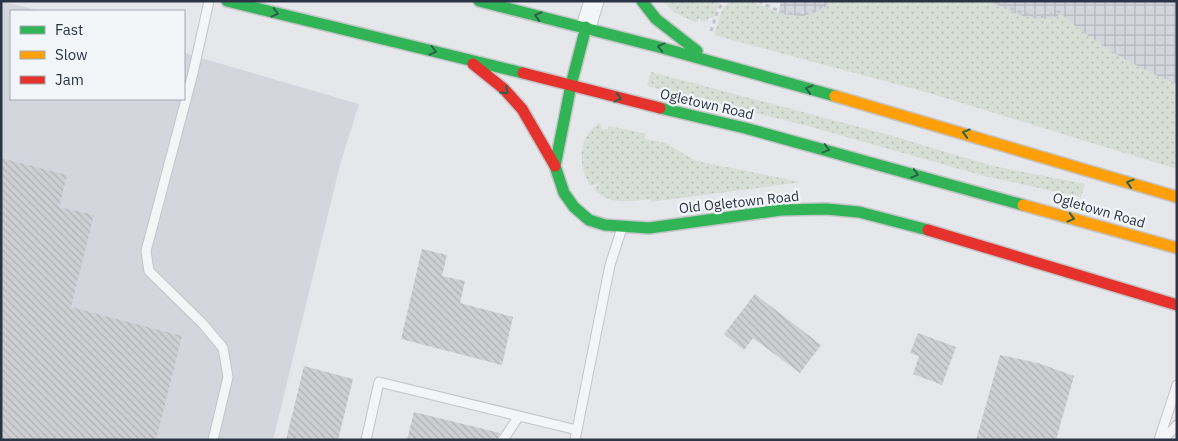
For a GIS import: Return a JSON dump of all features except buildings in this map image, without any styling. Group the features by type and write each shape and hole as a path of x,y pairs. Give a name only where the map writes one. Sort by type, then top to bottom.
{"main road":[{"name":"Ogletown Road","path":"228,1 744,128 1177,248"},
{"path":"479,1 586,27 708,60 1012,146 1177,197"},
{"path":"642,1 656,20 708,60"},
{"name":"Old Ogletown Road","path":"586,27 571,84 555,166 564,193 574,207 589,220 605,225 649,228 781,210 826,209 860,212 910,225 1177,305"},
{"path":"468,60 504,89 522,109 555,166"}],"street":[{"path":"586,27 594,1"}],"lane":[{"path":"209,1 193,73 146,251 149,271 203,324 222,348 228,377 213,440"},
{"path":"575,440 610,265 622,226"},
{"path":"366,440 379,382 577,430"},
{"path":"1159,440 1177,385"},
{"path":"503,440 519,416"},
{"path":"1163,440 1177,425"}],"path":[{"path":"759,1 771,8 797,14 813,12 827,1"},
{"path":"996,1 1030,15 1046,15 1057,13 1061,10"},
{"path":"711,31 722,2"}],"shaded area":[{"path":"1,1 36,10 10,10 10,100 185,100 185,53 359,104 340,165 273,440 1,440"},
{"path":"663,1 716,1 719,3 713,18 709,17 707,22 698,19 697,23 674,12"},
{"path":"730,1 752,1 781,14 803,16 820,11 832,1 990,1 1007,10 1034,18 1052,18 1061,14 1116,54 1145,70 1177,84 1177,169 929,93 714,35 722,10"},
{"path":"781,1 1177,1 1177,149 774,30"},
{"path":"651,72 882,133 993,166 1085,184 1081,197 984,176 808,126 647,86"},
{"path":"600,123 602,130 608,129 609,126 646,134 645,139 665,143 696,161 801,182 650,202 652,200 650,199 613,200 594,189 600,183 590,186 583,169 582,152 584,143 587,135"}],"traffic: fast":[{"path":"227,1 523,73"},
{"path":"479,1 655,46 835,96"},
{"path":"642,1 656,19 697,51"},
{"path":"586,27 571,85 555,166 564,193 574,207 589,220 605,225 649,228 781,210 826,209 859,212 928,230"},
{"path":"660,108 745,128 1023,205"}],"traffic: slow":[{"path":"835,96 1177,197"},
{"path":"1023,205 1177,248"}],"traffic: jam":[{"path":"473,64 504,89 522,109 555,166"},
{"path":"523,73 660,108"},
{"path":"928,230 1177,305"}]}
